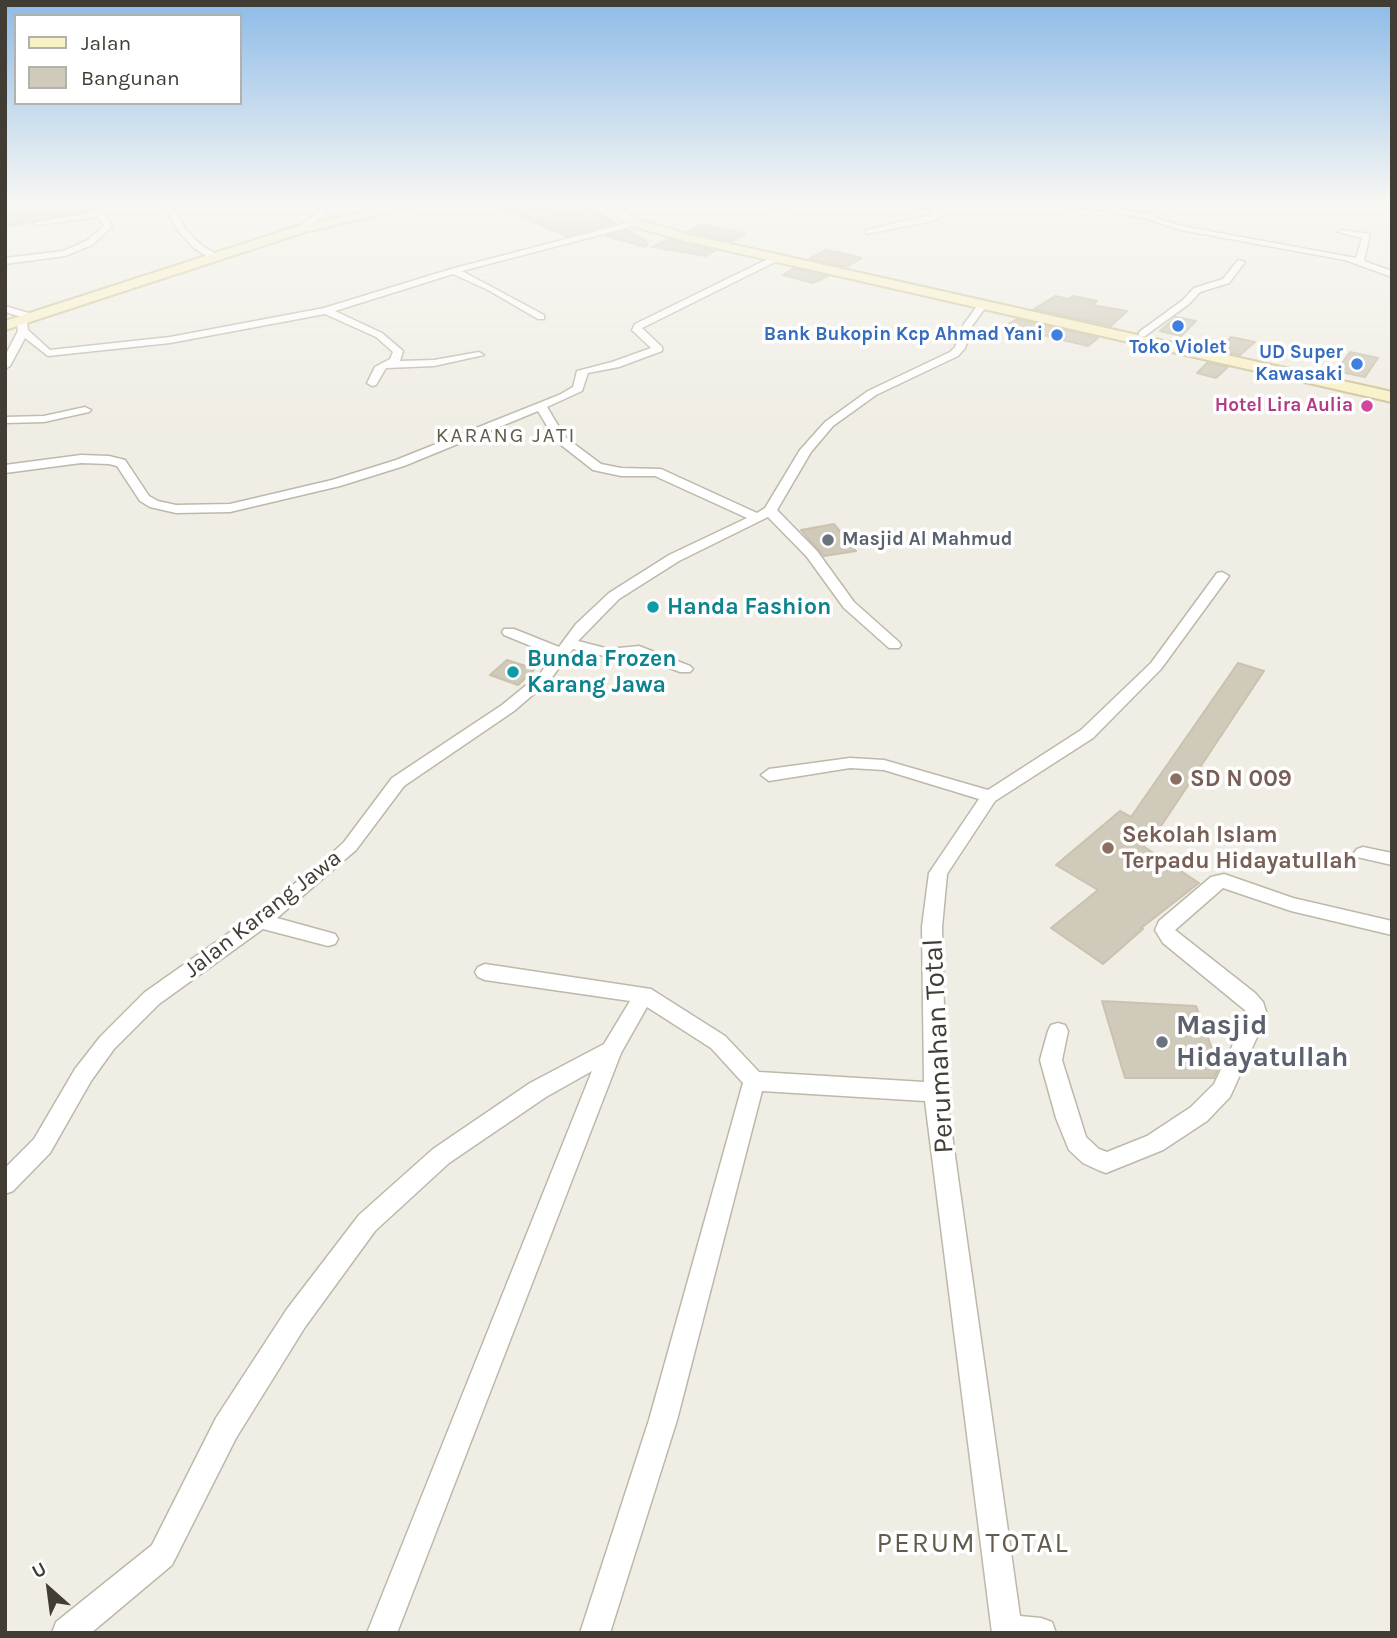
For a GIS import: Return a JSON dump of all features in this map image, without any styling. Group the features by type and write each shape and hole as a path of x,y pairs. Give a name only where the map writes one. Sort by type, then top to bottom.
{"main road":[{"path":"5,326 25,322 155,277"},
{"path":"863,277 1392,394"},
{"path":"888,277 1142,334 1392,394"}],"street":[{"path":"5,309 25,322 45,352 58,352 170,340 326,311 433,277"},
{"path":"468,277 541,317"},
{"path":"5,470 80,459 109,460 121,463 144,498 154,504 176,509 230,508 336,483 400,463 541,406 578,389 581,373 585,371 615,365 658,349 637,330 638,326 737,277"},
{"path":"1142,334 1178,308 1197,290 1226,281 1229,277"},
{"path":"764,515 806,450 829,424 872,393 954,354 960,348 967,326 983,304"},
{"path":"326,311 385,341 398,351 395,361 380,367 372,383"},
{"path":"5,366 25,322"},
{"path":"368,346 385,341"},
{"path":"386,365 435,363 479,355"},
{"path":"541,406 560,439 597,467 621,472 657,472 764,515 812,554 849,605 894,645"},
{"path":"5,420 44,419 85,410"},
{"name":"Jalan Karang Jawa","path":"5,1184 42,1146 83,1075 107,1042 152,998 260,921 350,846 398,782 508,708 545,677 596,611 674,558 764,515"},
{"name":"Perumahan Total","path":"1007,1631 935,1092 932,927 938,873 989,797 1087,734 1156,666 1222,576"},
{"path":"509,632 566,649 609,653 634,649 685,669"},
{"path":"769,775 850,763 884,765 956,784 989,797"},
{"path":"1363,853 1392,859"},
{"path":"1058,1031 1051,1060 1067,1118 1077,1143 1091,1156 1106,1163 1155,1143 1199,1114 1222,1090 1257,1015 1256,1008 1248,999 1170,939 1165,930 1218,882 1224,881 1291,904 1392,928"},
{"path":"260,921 328,939"},
{"path":"485,972 644,995 718,1042 754,1081 935,1092"},
{"path":"382,1633 611,1050 644,995"},
{"path":"67,1633 162,1555 226,1428 296,1318 366,1223 441,1156 538,1090 611,1050"},
{"path":"595,1633 663,1420 754,1081"},
{"path":"1007,1631 1041,1633"}],"building":[{"path":"792,277 825,277 813,283"},
{"path":"1055,296 1069,299 1073,296 1097,301 1092,305 1127,311 1111,326 1034,309"},
{"name":"Toko Violet","path":"1176,317 1196,321 1181,336 1160,331"},
{"path":"1017,319 1098,338 1088,346 1005,326"},
{"path":"1231,337 1255,342 1240,355 1218,350"},
{"name":"UD Super Kawasaki","path":"1350,352 1378,358 1365,377 1336,371"},
{"path":"1207,363 1228,367 1216,378 1197,373"},
{"name":"Masjid Al Mahmud","path":"834,524 856,551 824,556 801,530"},
{"name":"Bunda Frozen Karang Jawa","path":"507,660 535,669 518,685 490,675"},
{"path":"1238,663 1264,671 1155,835 1143,846 1199,883 1141,928 1143,929 1103,964 1051,928 1098,890 1056,865 1120,811 1131,817"},
{"name":"Masjid Hidayatullah","path":"1102,1001 1196,1006 1219,1067 1214,1078 1125,1078"}],"place":[{"name":"Toko Violet","path":"1178,326"},
{"name":"Bank Bukopin Kcp Ahmad Yani","path":"1057,335"},
{"name":"UD Super Kawasaki","path":"1357,364"},
{"name":"Hotel Lira Aulia","path":"1367,406"},
{"name":"Masjid Al Mahmud","path":"828,540"},
{"name":"Handa Fashion","path":"653,607"},
{"name":"Bunda Frozen Karang Jawa","path":"513,672"},
{"name":"SD N 009","path":"1176,779"},
{"name":"Sekolah Islam Terpadu Hidayatullah","path":"1108,848"},
{"name":"Masjid Hidayatullah","path":"1162,1042"}],"district":[{"name":"KARANG JATI","path":"506,436"},
{"name":"PERUM TOTAL","path":"973,1544"}]}
